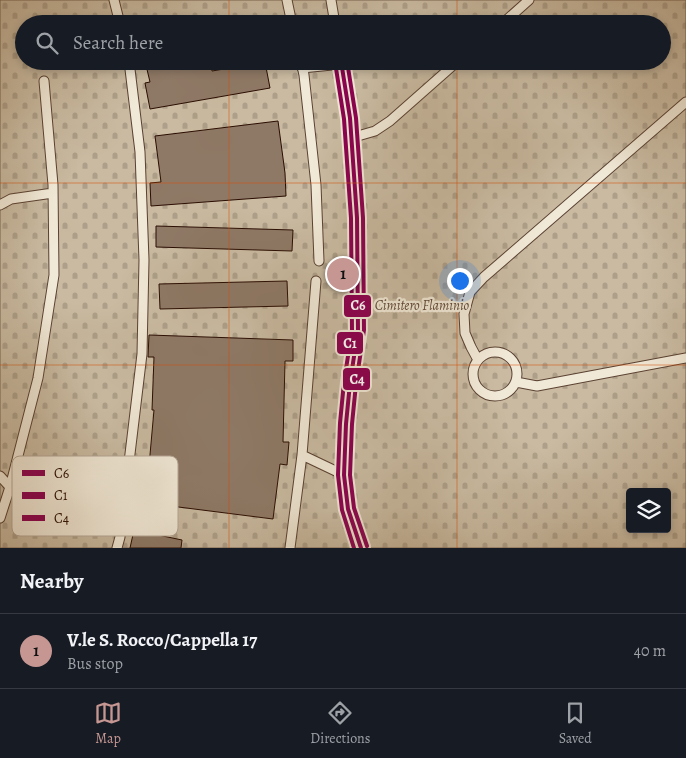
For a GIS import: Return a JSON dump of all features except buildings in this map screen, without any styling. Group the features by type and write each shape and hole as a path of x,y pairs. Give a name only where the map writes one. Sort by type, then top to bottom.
{"lane":[{"path":"114,0 118,15"},
{"path":"287,0 290,15"},
{"path":"332,0 334,15"},
{"path":"512,15 529,0"},
{"path":"130,70 140,152 144,260 142,354 131,456"},
{"path":"302,70 316,185 319,261"},
{"path":"342,70 350,118 357,218 358,330 346,424 344,475 348,509 361,548"},
{"path":"351,138 375,131 383,126 448,70"},
{"path":"18,456 38,378 54,275 53,193 44,81"},
{"path":"478,360 465,333 464,314 470,292 484,277 686,102"},
{"path":"0,205 12,200 53,193"},
{"path":"290,548 302,455 316,281"},
{"path":"491,352 499,352 512,360 516,367 516,382 507,393 501,396 487,394 476,386 473,372 474,365 484,355 491,352"},
{"path":"516,382 537,386 686,358"},
{"path":"302,455 344,475"},
{"path":"0,476 10,487"},
{"path":"0,518 12,479"}],"green space":[{"name":"Cimitero Flaminio","path":"0,0 686,0 686,548 0,548"}],"transit line":[{"name":"C1","path":"336,70 344,119 351,218 352,330 340,423 338,475 342,510 354,548"},
{"name":"C6","path":"342,70 350,118 357,218 358,330 346,424 344,475 348,509 361,548"},
{"name":"C4","path":"348,70 356,118 363,218 364,330 352,424 350,475 354,508 367,546"}],"place":[{"name":"V.le S. Rocco/Cappella 17","path":"343,274"}]}
